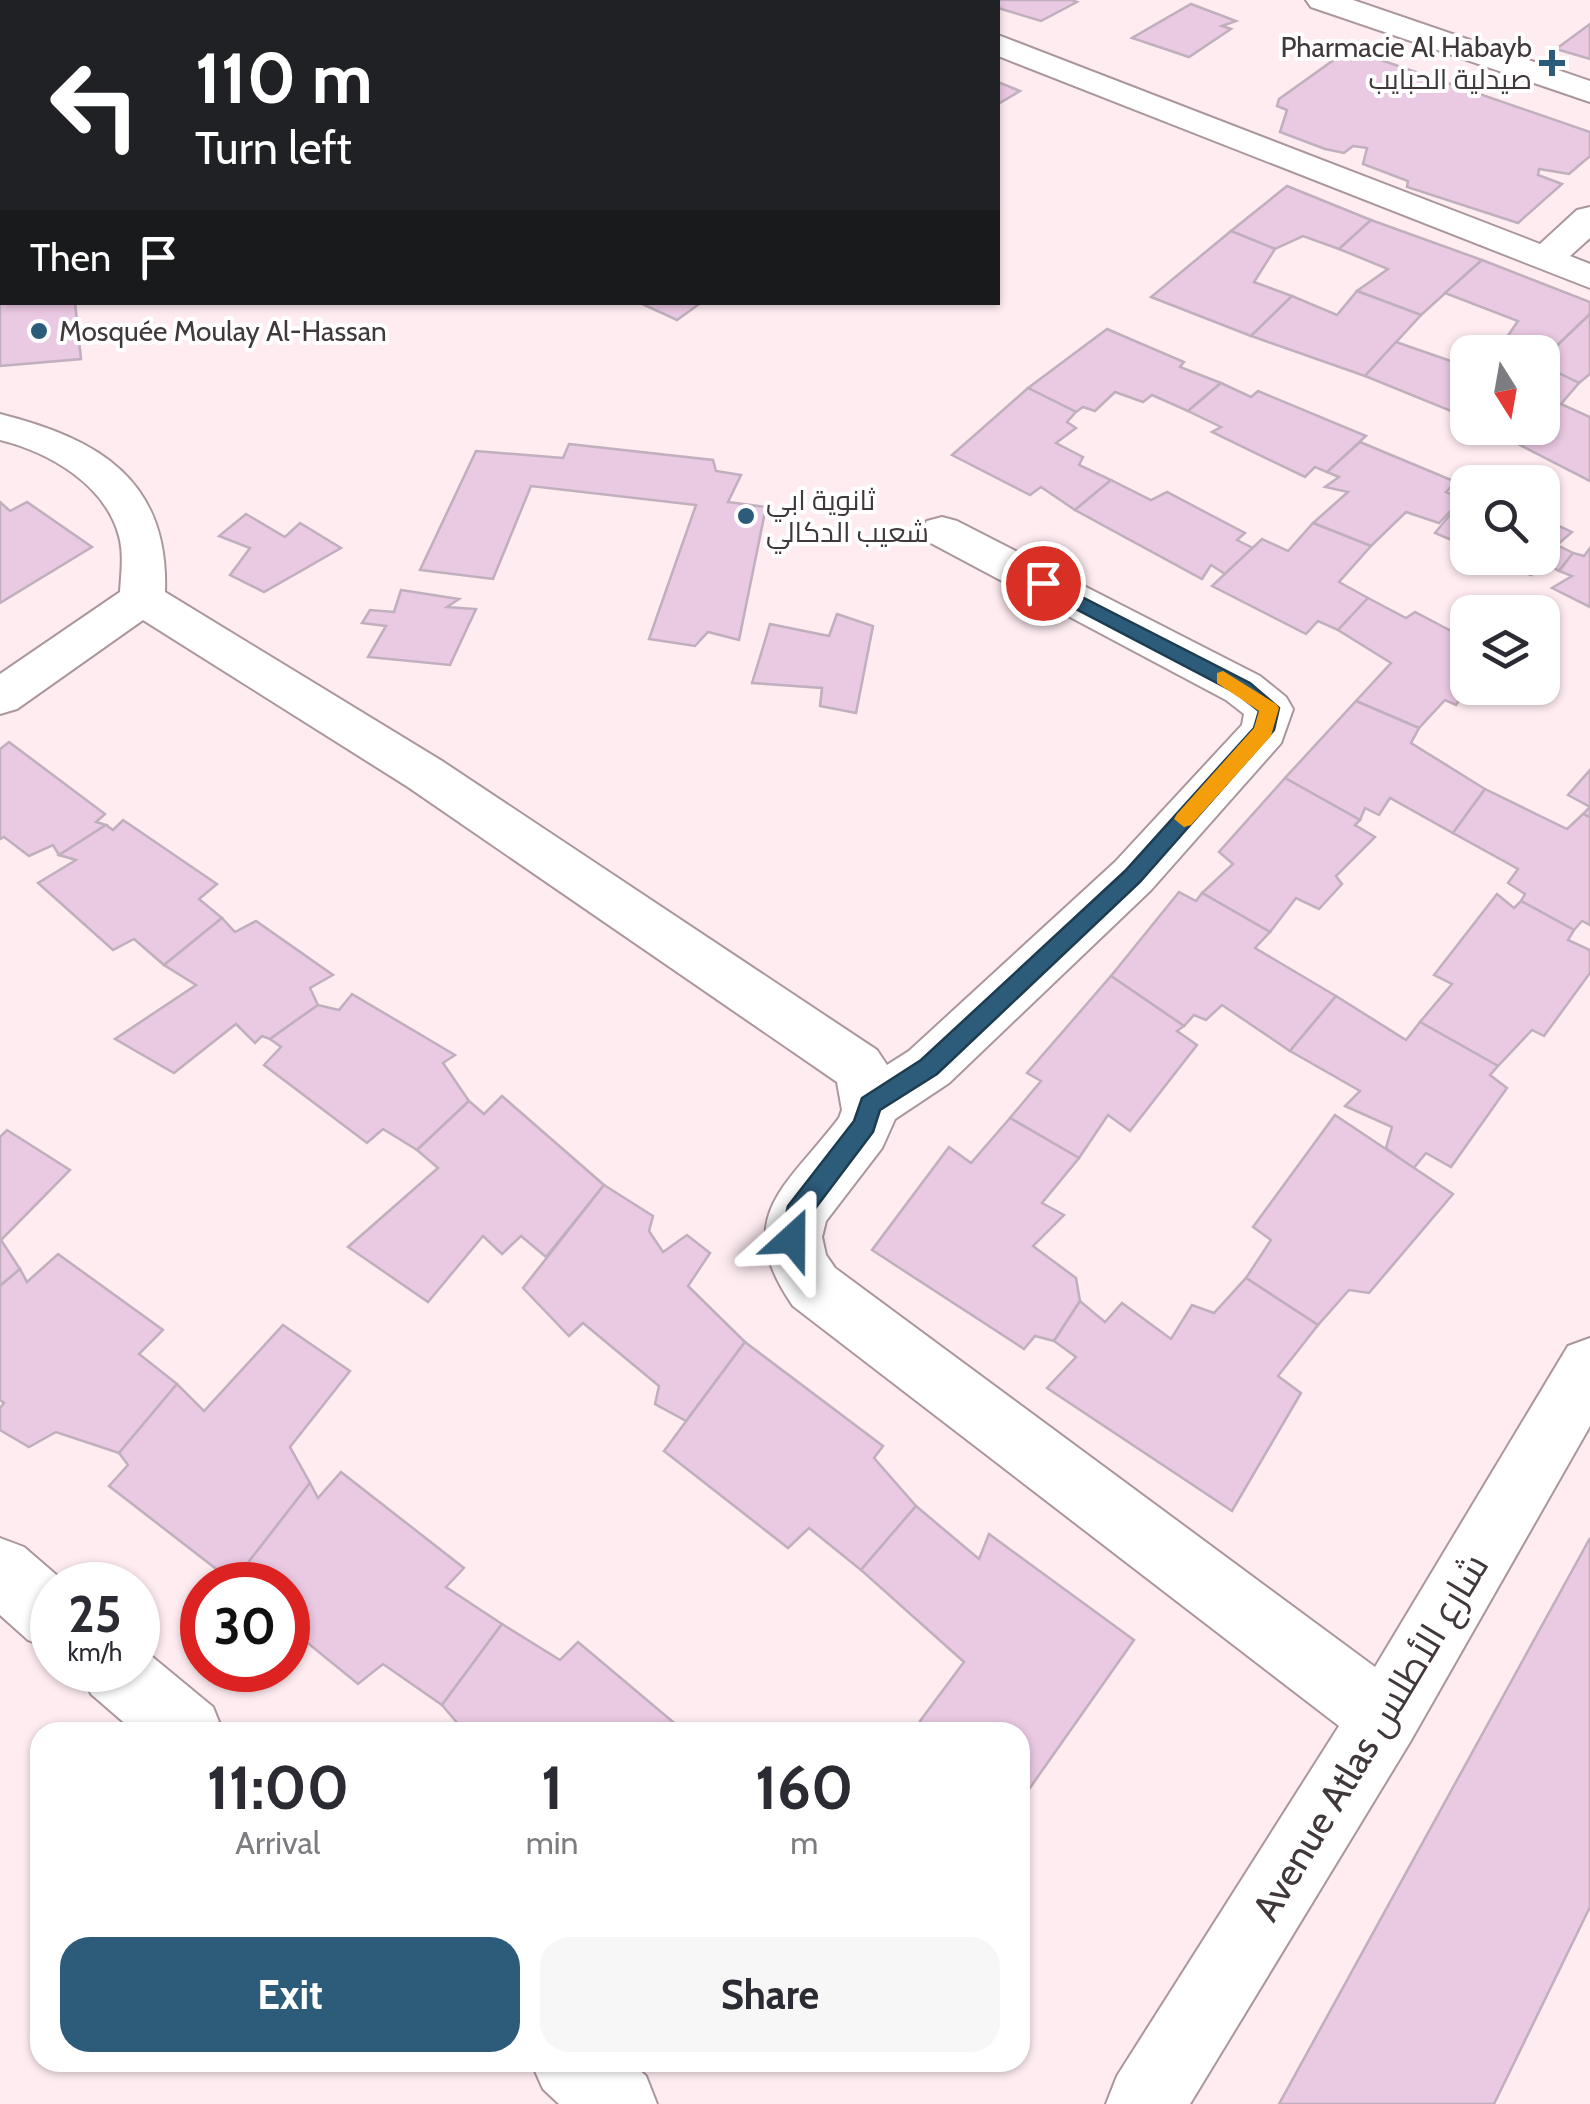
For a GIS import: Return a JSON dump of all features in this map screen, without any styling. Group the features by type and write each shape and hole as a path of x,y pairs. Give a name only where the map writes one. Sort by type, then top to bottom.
{"street":[{"path":"1322,0 1590,92"},
{"path":"1000,46 1590,277"},
{"path":"1544,260 1590,218"},
{"path":"0,427 27,432 98,472 126,506 140,534 142,599"},
{"path":"870,1105 929,1067 1133,876 1264,730 1269,708 1243,688 942,531"},
{"path":"0,697 142,599"},
{"path":"142,599 426,774 857,1066 869,1086 865,1125 797,1214 792,1239 796,1261 814,1287 1384,1717"},
{"name":"Avenue Atlas شارع الأطلس","path":"1145,2104 1384,1717 1590,1367"},
{"path":"0,1571 30,1597"},
{"path":"141,1692 176,1722"},
{"path":"581,2072 618,2104"}],"building":[{"path":"1000,0 1077,2 1041,21 1000,9"},
{"path":"1191,4 1236,21 1222,26 1231,29 1189,57 1132,38"},
{"path":"1590,24 1590,59 1556,49"},
{"path":"1349,49 1590,132 1590,156 1569,174 1539,169 1538,175 1562,184 1518,223 1407,187 1408,181 1363,164 1367,148 1353,146 1344,153 1280,132 1287,110 1277,106 1279,99"},
{"path":"1000,83 1020,91 1000,103"},
{"path":"1287,186 1371,220 1339,249 1303,236 1275,249 1231,231"},
{"path":"1371,220 1482,260 1421,315 1357,291 1388,269 1339,249"},
{"path":"1231,231 1275,249 1254,282 1292,296 1251,336 1151,297"},
{"path":"1482,260 1590,302 1590,314 1560,343 1560,335 1508,335 1518,321 1445,293"},
{"path":"1357,291 1421,315 1365,376 1251,336 1292,296 1337,315"},
{"name":"Mosquée Moulay Al-Hassan","path":"0,305 75,305 81,359 0,366"},
{"path":"644,305 698,305 677,320"},
{"path":"1590,314 1590,374 1579,383 1560,374 1560,343"},
{"path":"1107,329 1184,362 1180,367 1221,383 1188,411 1152,395 1143,402 1115,392 1095,411 1083,407 1076,412 1028,388"},
{"path":"1396,342 1450,361 1450,411 1365,376"},
{"path":"1560,374 1579,383 1561,404 1590,417 1590,481 1520,445 1560,445"},
{"path":"1221,383 1251,397 1258,391 1366,436 1327,472 1315,467 1305,477 1212,432 1221,427 1188,411"},
{"path":"1028,388 1076,412 1067,422 1076,428 1056,443 1083,457 1079,465 1111,480 1075,510 1041,487 1030,495 952,455"},
{"path":"1360,442 1450,480 1446,492 1450,494 1450,512 1439,523 1406,512 1371,546 1313,523 1348,492 1325,487 1339,477 1327,472"},
{"path":"569,444 713,460 716,471 741,475 728,502 766,507 739,640 708,632 695,646 649,639 696,505 531,486 493,579 420,570 476,451 563,458"},
{"path":"1111,480 1151,500 1167,492 1245,533 1237,540 1253,548 1225,574 1211,565 1202,579 1075,510"},
{"path":"0,502 10,511 27,502 92,547 0,603"},
{"path":"246,514 285,537 300,523 341,548 264,592 230,575 250,548 219,536"},
{"path":"1450,515 1450,539 1435,533"},
{"path":"1313,523 1371,546 1339,582 1368,598 1338,630 1318,621 1306,634 1212,586 1262,539 1288,551"},
{"path":"1560,526 1572,532 1560,542"},
{"path":"1560,546 1573,553 1560,570"},
{"path":"1590,548 1590,607 1552,588 1572,576 1560,570 1573,553 1584,556"},
{"path":"401,590 459,599 447,607 476,609 450,665 368,657 386,626 362,623 370,610 394,612"},
{"path":"1368,598 1406,618 1415,612 1450,630 1450,702 1445,700 1419,728 1356,701 1391,663 1338,630"},
{"path":"837,614 873,626 856,713 820,706 822,688 752,683 770,624 829,636"},
{"path":"1356,701 1419,728 1411,743 1485,789 1453,833 1390,798 1379,815 1365,808 1360,820 1285,778"},
{"path":"9,742 105,814 96,822 106,825 59,855 53,845 29,856 4,837 0,839 0,749"},
{"path":"1590,770 1590,807 1568,795"},
{"path":"1285,778 1360,820 1355,825 1375,837 1336,876 1342,884 1319,909 1296,898 1270,932 1202,893 1233,864 1219,852"},
{"path":"1485,789 1567,829 1583,814 1590,817 1590,925 1582,921 1574,930 1521,901 1525,894 1508,883 1518,869 1453,833"},
{"path":"123,820 217,884 199,899 222,918 164,965 134,939 113,950 38,883 76,860 59,855 106,825 113,830"},
{"path":"1179,892 1196,901 1202,893 1270,932 1255,948 1336,996 1290,1051 1222,1005 1206,1020 1194,1015 1184,1026 1111,976"},
{"path":"1497,894 1514,908 1521,901 1574,930 1568,940 1590,950 1590,973 1544,1036 1532,1030 1498,1066 1420,1022 1452,984 1434,975"},
{"path":"222,918 235,932 256,921 333,975 310,988 318,1005 270,1039 262,1036 255,1043 236,1024 174,1073 115,1039 196,985 164,965"},
{"path":"1111,976 1184,1026 1177,1031 1197,1045 1130,1131 1108,1115 1079,1158 1010,1118 1041,1081 1027,1073"},
{"path":"352,994 455,1055 443,1063 469,1101 417,1150 383,1129 367,1143 264,1065 281,1047 270,1039 318,1005 339,1010"},
{"path":"1336,996 1406,1040 1420,1022 1498,1066 1490,1075 1507,1088 1451,1167 1426,1153 1413,1169 1386,1148 1392,1127 1345,1106 1360,1091 1290,1051"},
{"path":"502,1096 604,1185 546,1257 521,1236 502,1254 483,1236 428,1302 348,1247 438,1168 417,1150 469,1101 484,1114"},
{"path":"1335,1115 1453,1194 1369,1293 1349,1290 1318,1325 1246,1278 1271,1240 1253,1227"},
{"path":"1010,1118 1079,1158 1042,1203 1064,1215 1033,1246 1076,1278 1080,1301 1054,1341 1035,1336 1024,1349 872,1250 949,1147 971,1163"},
{"path":"7,1130 70,1170 1,1240 20,1269 0,1286 0,1137"},
{"path":"604,1185 653,1216 649,1231 663,1252 687,1235 710,1253 688,1286 745,1342 686,1421 655,1404 659,1386 583,1323 569,1336 523,1288"},
{"path":"58,1254 163,1330 139,1354 177,1384 119,1453 56,1432 29,1447 0,1430 0,1408 4,1403 0,1400 0,1286 20,1269 27,1282"},
{"path":"1246,1278 1318,1325 1278,1376 1301,1393 1232,1511 1047,1388 1076,1357 1054,1341 1080,1301 1105,1322 1122,1303 1171,1339 1192,1305 1214,1313"},
{"path":"283,1325 350,1371 290,1447 310,1483 249,1562 207,1562 109,1486 128,1465 119,1453 177,1384 204,1411"},
{"path":"745,1342 883,1446 874,1458 916,1506 861,1570 809,1528 788,1548 664,1451"},
{"path":"341,1472 464,1568 446,1587 502,1624 442,1705 383,1664 358,1684 310,1645 310,1562 249,1562 310,1483 318,1498"},
{"path":"916,1506 979,1559 989,1534 1134,1640 1030,1788 1030,1722 921,1722 964,1662 861,1570"},
{"path":"1590,1538 1590,1907 1494,2104 1279,2104"},
{"path":"502,1624 560,1660 578,1642 673,1722 456,1722 442,1705"}],"slow traffic":[{"path":"1184,819 1264,730 1269,708 1223,678"}],"place":[{"name":"Pharmacie Al Habayb صيدلية الحبايب","path":"1552,63"},
{"name":"Mosquée Moulay Al-Hassan","path":"39,331"},
{"name":"ثانوية ابي شعيب الدكالي","path":"746,516"}],"route":[{"path":"792,1239 797,1214 865,1125 870,1105 929,1067 1133,876 1264,730 1269,708 1243,688 1043,583"}]}
